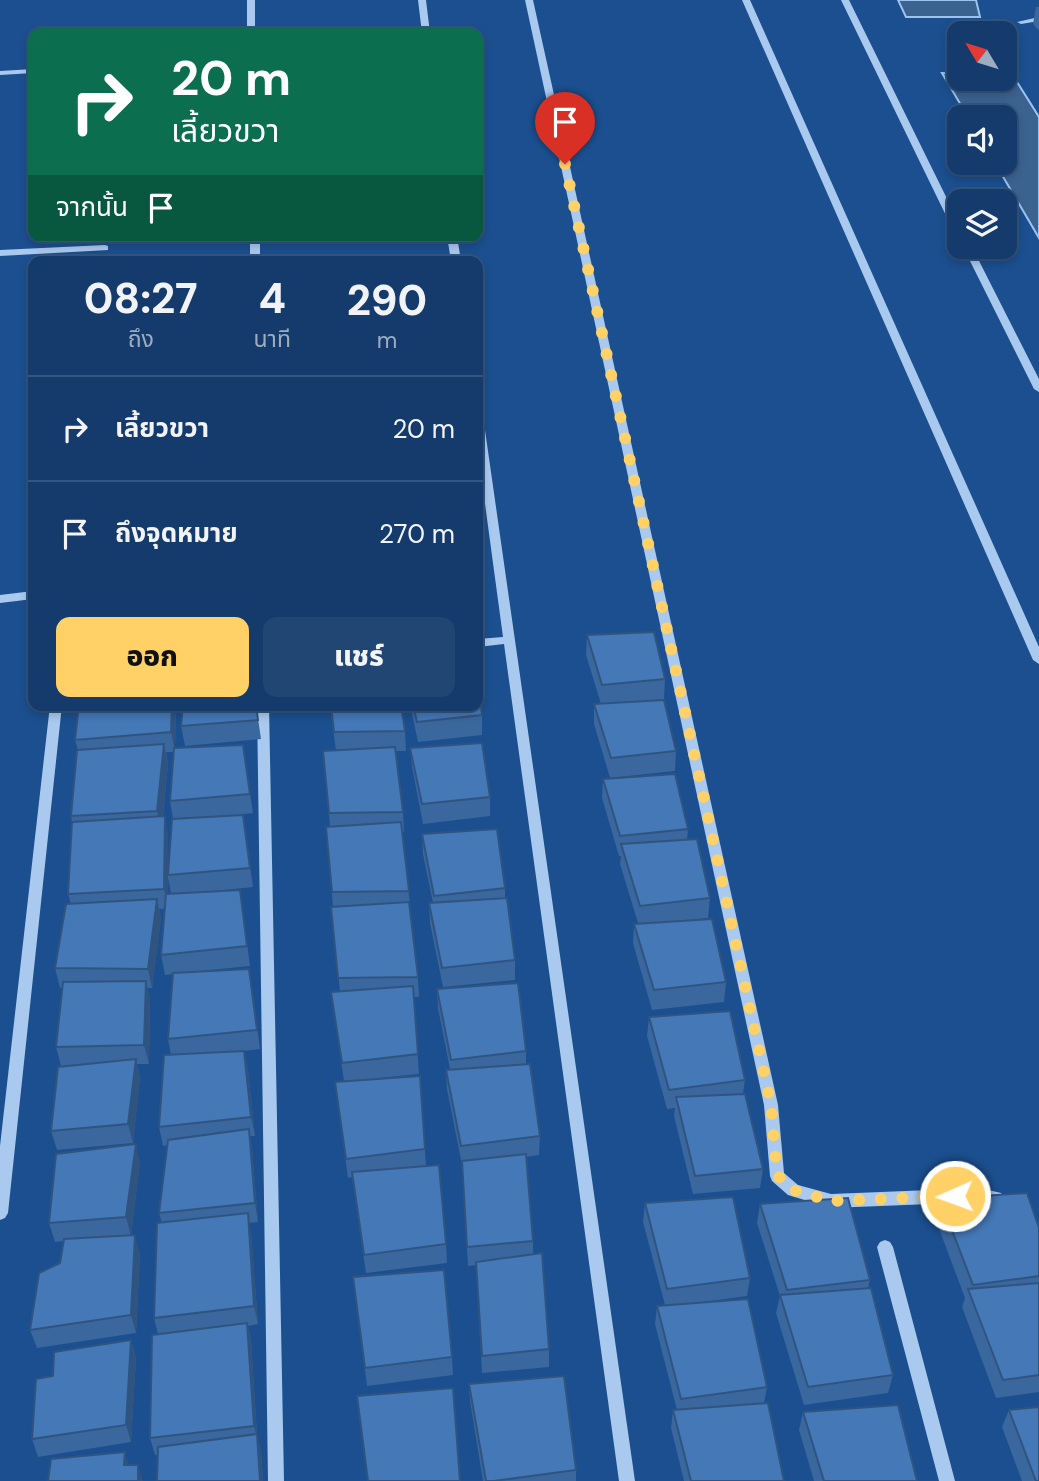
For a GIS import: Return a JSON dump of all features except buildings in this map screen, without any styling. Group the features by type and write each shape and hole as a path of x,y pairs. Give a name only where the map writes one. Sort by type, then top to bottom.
{"street":[{"path":"251,0 251,28"},
{"path":"422,0 425,28"},
{"path":"530,0 771,1105 777,1175 793,1190 831,1201 980,1195 1004,1199"},
{"path":"746,0 1039,660"},
{"path":"845,0 947,208"},
{"path":"1021,22 1039,19"},
{"path":"0,73 28,71"},
{"path":"0,253 105,248"},
{"path":"973,259 1039,389"},
{"path":"483,452 626,1481"},
{"path":"0,599 28,596"},
{"path":"483,643 509,640"},
{"path":"0,1213 55,711"},
{"path":"262,711 276,1481"},
{"path":"885,1247 947,1481"}],"water":[{"path":"898,0 976,0 980,17 906,17"},
{"path":"1017,82 1039,117 1039,238 1017,200 1017,189 1010,189 1002,175 1017,175 1017,105 961,105 953,91 1017,91"}],"route":[{"path":"565,164 771,1105 777,1175 793,1190 831,1201 955,1196"}]}
